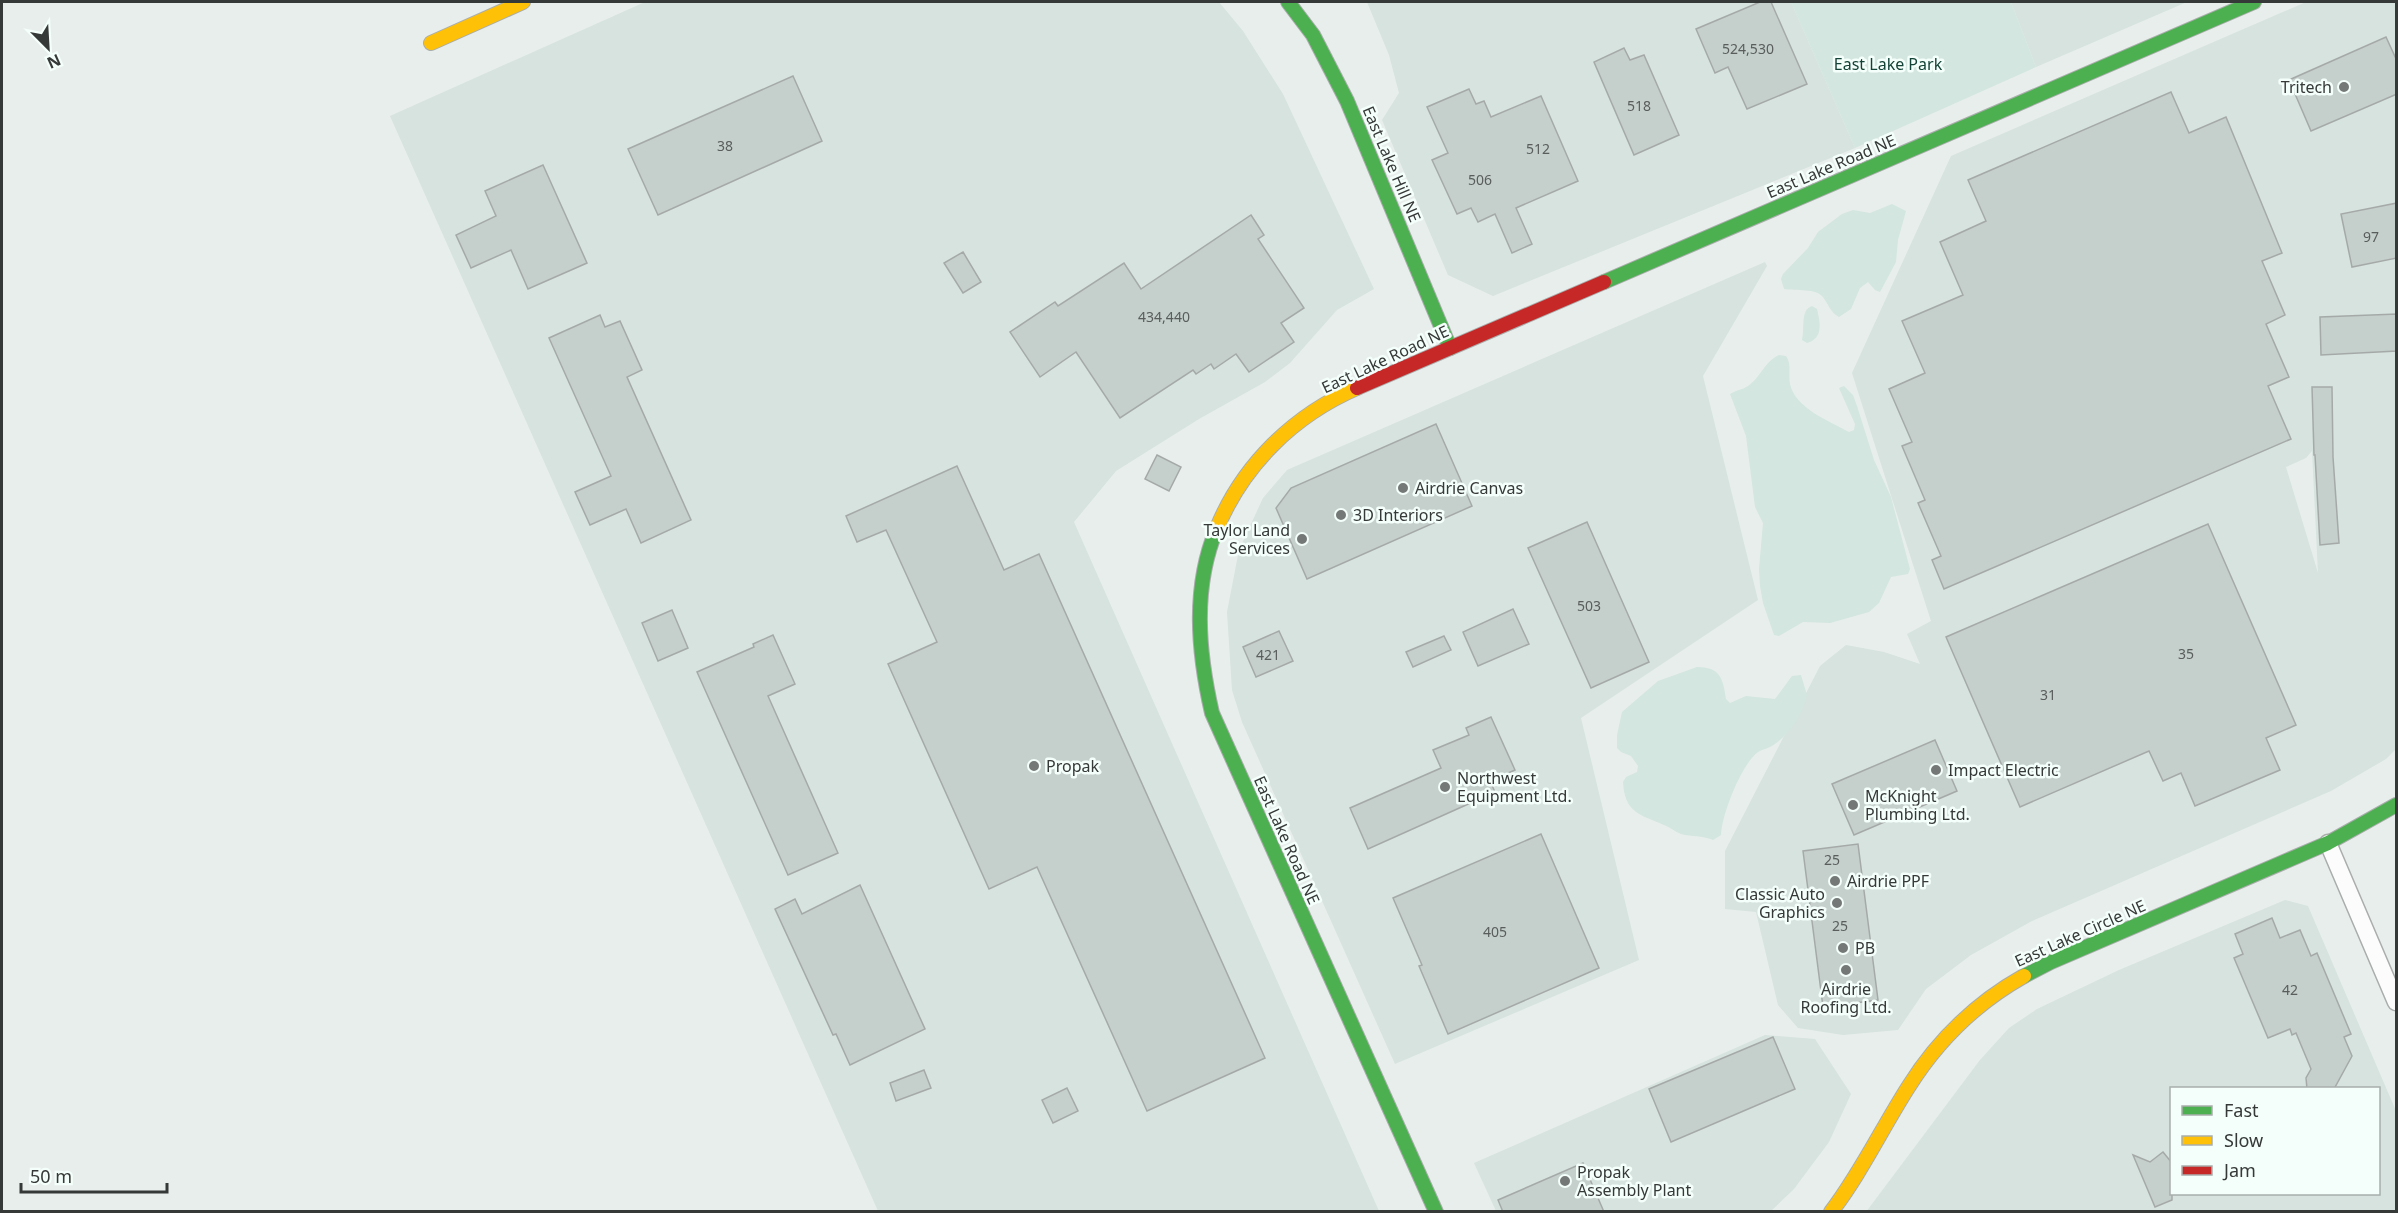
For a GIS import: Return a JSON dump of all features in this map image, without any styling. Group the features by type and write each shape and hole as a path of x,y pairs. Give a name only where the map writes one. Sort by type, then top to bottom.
{"street":[{"path":"431,43 523,2"},
{"name":"East Lake Hill NE","path":"1288,2 1313,35 1347,101 1450,348"},
{"name":"East Lake Road NE","path":"1436,1212 1212,713 1202,675 1199,607 1206,562 1223,512 1254,465 1275,441 1313,411 1345,393 2254,2"},
{"name":"East Lake Circle NE","path":"1832,1212 1857,1176 1920,1069 1950,1030 2008,984 2033,970 2328,843 2397,805"},
{"path":"2328,843 2397,1002"}],"shaded area":[{"path":"645,2 1219,2 1243,31 1283,94 1374,289 1337,310 1290,363 1265,382 1199,419 1116,471 1074,522 1379,1211 878,1211 390,116"},
{"path":"1367,2 1791,2 1855,148 1493,296 1448,275 1382,120 1399,93 1389,55"},
{"path":"2011,2 2187,2 2036,67"},
{"path":"2306,2 2396,2 2396,749 2386,759 2331,791 2032,921 1971,955 1926,989 1898,1030 1843,1035 1798,1028 1778,1005 1756,912 1725,909 1725,851 1820,666 1846,645 1884,652 1920,664 1907,634 1931,621 1852,373 1951,156","holes":["2312,451 2318,573 2286,467 2306,458"]},
{"path":"1765,262 1767,266 1703,376 1758,600 1581,718 1639,960 1395,1064 1242,722 1232,690 1227,612 1239,550 1263,498 1287,470"},
{"path":"2285,900 2308,906 2396,1111 2396,1211 1866,1212 1980,1060 2009,1028 2037,1009 2119,970"},
{"path":"1765,1035 1815,1039 1851,1094 1829,1142 1794,1189 1771,1211 1496,1211 1474,1163"}],"green space":[{"name":"East Lake Park","path":"1791,2 2011,2 2036,67 1855,148"},
{"path":"1892,204 1906,211 1898,240 1896,262 1880,292 1868,282 1860,288 1851,309 1839,317 1820,294 1784,289 1781,279 1783,274 1808,248 1818,232 1842,214 1853,210 1870,213"},
{"path":"1812,306 1817,309 1819,329 1816,337 1807,343 1802,340 1804,320 1806,311"},
{"path":"1779,355 1786,356 1788,359 1790,384 1799,400 1814,413 1849,432 1854,430 1855,424 1839,388 1844,386 1853,395 1874,460 1891,497 1910,569 1908,574 1891,577 1879,603 1869,612 1830,623 1803,622 1779,636 1774,635 1763,603 1759,569 1763,523 1755,507 1746,436 1730,394 1748,386 1770,361"},
{"path":"1697,667 1711,669 1719,675 1726,699 1730,703 1746,696 1775,699 1792,676 1801,675 1807,695 1791,729 1771,747 1758,752 1745,768 1729,803 1721,835 1713,840 1681,834 1635,811 1627,800 1623,782 1626,777 1637,772 1638,766 1631,756 1617,748 1622,712 1658,681"}],"building":[{"path":"1760,2 1771,2 1807,84 1747,109 1728,67 1715,73 1696,29"},
{"name":"Tritech","path":"2386,37 2397,61 2397,94 2311,131 2289,80"},
{"path":"1624,48 1630,60 1644,55 1679,135 1634,155 1594,62"},
{"path":"793,76 822,141 658,215 628,149"},
{"path":"1469,89 1476,104 1484,101 1491,117 1541,96 1578,181 1516,208 1532,244 1512,253 1495,214 1478,222 1471,208 1457,214 1432,160 1448,153 1427,107"},
{"path":"2171,92 2189,133 2226,117 2282,253 2262,261 2285,315 2266,324 2289,377 2268,386 2291,439 1944,589 1932,560 1941,556 1918,503 1925,500 1902,446 1912,442 1889,389 1925,373 1902,321 1963,295 1940,242 1986,221 1968,180"},
{"path":"543,165 587,263 528,289 511,250 471,268 456,235 496,216 485,191"},
{"path":"2397,203 2397,258 2352,267 2341,214"},
{"path":"1251,215 1264,235 1258,239 1304,308 1281,323 1294,342 1249,372 1236,354 1214,369 1211,364 1196,374 1193,370 1120,418 1076,352 1040,377 1010,332 1055,302 1058,306 1124,263 1141,289"},
{"path":"963,252 981,282 963,293 944,263"},
{"path":"2397,314 2397,351 2321,355 2320,317"},
{"path":"600,315 605,327 620,321 642,370 627,377 691,520 641,543 626,509 590,525 575,492 611,476 549,338"},
{"path":"2312,387 2332,387 2333,457 2339,543 2320,545"},
{"path":"1436,424 1472,506 1307,579 1276,508 1291,488"},
{"path":"1157,455 1181,467 1169,491 1145,479"},
{"name":"Propak","path":"957,466 1004,570 1039,554 1265,1058 1147,1111 1037,867 989,889 888,664 937,642 886,530 857,542 846,516"},
{"path":"1587,522 1649,662 1591,688 1528,548"},
{"path":"2208,524 2296,725 2266,738 2280,770 2195,806 2181,773 2163,781 2149,751 2020,807 1946,637"},
{"path":"1513,609 1529,644 1478,666 1463,632"},
{"path":"672,610 688,648 658,661 642,623"},
{"path":"1279,631 1293,661 1256,677 1243,647"},
{"path":"773,635 795,684 768,696 838,853 788,875 697,672 754,647 753,644"},
{"path":"1444,636 1451,650 1413,667 1406,652"},
{"name":"Northwest Equipment Ltd.","path":"1491,717 1515,770 1490,781 1495,792 1368,849 1350,808 1441,768 1433,750 1469,735 1466,728"},
{"path":"1935,740 1957,791 1854,835 1832,784"},
{"path":"1541,834 1599,968 1448,1034 1393,898"},
{"path":"1858,844 1878,1000 1823,1007 1803,851"},
{"path":"860,885 925,1029 850,1065 836,1034 833,1035 775,909 795,899 802,914"},
{"path":"2272,918 2280,938 2300,930 2311,956 2317,953 2351,1034 2344,1037 2352,1056 2335,1087 2307,1087 2306,1078 2311,1069 2296,1033 2292,1035 2290,1029 2268,1038 2234,958 2243,954 2235,934"},
{"path":"1773,1037 1795,1089 1671,1142 1649,1089"},
{"path":"924,1070 931,1088 896,1101 890,1083"},
{"path":"1067,1088 1078,1111 1053,1123 1042,1100"},
{"path":"2163,1152 2170,1161 2172,1200 2155,1207 2133,1155 2150,1162"},
{"name":"Propak Assembly Plant","path":"1583,1163 1604,1212 1503,1212 1498,1200"}],"traffic: fast":[{"path":"1288,2 1313,35 1347,101 1450,348"},
{"path":"1604,282 2254,2"},
{"path":"1217,528 1204,573 1200,620 1203,667 1212,713 1436,1212"},
{"path":"2024,976 2051,962 2328,843 2396,805"}],"traffic: slow":[{"path":"431,43 523,2"},
{"path":"1217,528 1241,483 1273,444 1312,412 1357,388"},
{"path":"1831,1212 1932,1053 1974,1011 2024,976"}],"traffic: jam":[{"path":"1357,388 1604,282"}],"place":[{"name":"Tritech","path":"2344,87"},
{"name":"Airdrie Canvas","path":"1403,488"},
{"name":"3D Interiors","path":"1341,515"},
{"name":"Taylor Land Services","path":"1302,539"},
{"name":"Propak","path":"1034,766"},
{"name":"Impact Electric","path":"1936,770"},
{"name":"Northwest Equipment Ltd.","path":"1445,787"},
{"name":"McKnight Plumbing Ltd.","path":"1853,805"},
{"name":"Airdrie PPF","path":"1835,881"},
{"name":"Classic Auto Graphics","path":"1837,903"},
{"name":"PB","path":"1843,948"},
{"name":"Airdrie Roofing Ltd.","path":"1846,970"},
{"name":"Propak Assembly Plant","path":"1565,1181"}]}
